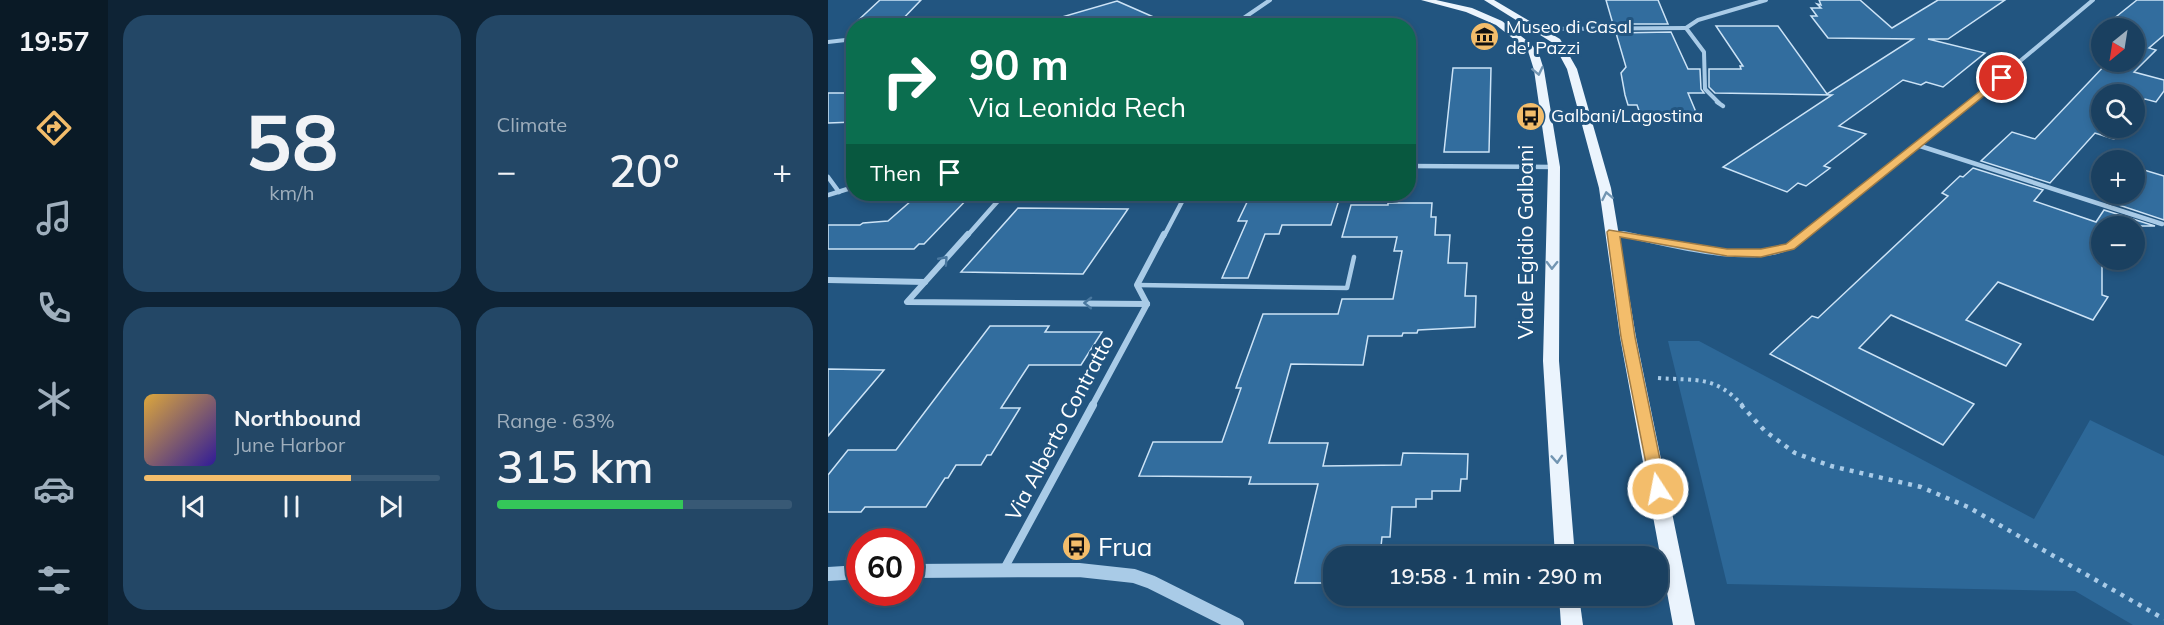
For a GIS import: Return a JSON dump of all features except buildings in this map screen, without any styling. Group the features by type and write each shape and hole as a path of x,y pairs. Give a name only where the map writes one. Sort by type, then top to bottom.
{"main road":[{"name":"Viale Egidio Galbani","path":"1425,0 1488,17 1512,33 1531,50 1539,70 1554,167 1551,361 1564,546"},
{"path":"1488,0 1557,41 1570,63 1600,168 1613,232 1628,337 1684,625"},
{"path":"1570,606 1572,625"}],"street":[{"path":"1244,18 1270,0"},
{"path":"1537,29 1686,28 1698,20 1766,0"},
{"path":"1613,232 1727,253 1761,253 1790,246 2002,78 2093,0"},
{"path":"1686,28 1702,46 1705,54 1702,80 1708,95 1723,106"},
{"path":"828,42 846,40"},
{"path":"1917,145 2162,224"},
{"path":"1416,166 1554,167"},
{"path":"828,177 839,192"},
{"path":"828,195 846,190"},
{"path":"998,201 907,302 1147,303 1137,285 1182,201"},
{"path":"828,280 925,282"},
{"name":"Via Alberto Contratto","path":"1004,569 1147,303"},
{"path":"924,571 1079,570 1134,576 1151,582 1237,625"},
{"path":"828,574 846,573"}],"lane":[{"path":"1137,285 1347,288 1354,257"}],"path":[{"path":"1636,376 1714,382 1730,392 1765,431 1795,453 1831,466 1921,487 1968,507 2164,619"}],"shaded area":[{"path":"1668,341 1699,341 2034,519 2090,420 2164,456 2164,625 2133,625 2075,591 1727,584"}],"place":[{"name":"Museo di Casal de' Pazzi","path":"1485,37"},
{"name":"Galbani/Lagostina","path":"1530,116"},
{"name":"Frua","path":"1077,547"}],"route":[{"path":"1658,489 1628,337 1613,232 1727,253 1761,253 1790,246 2002,78"}]}
